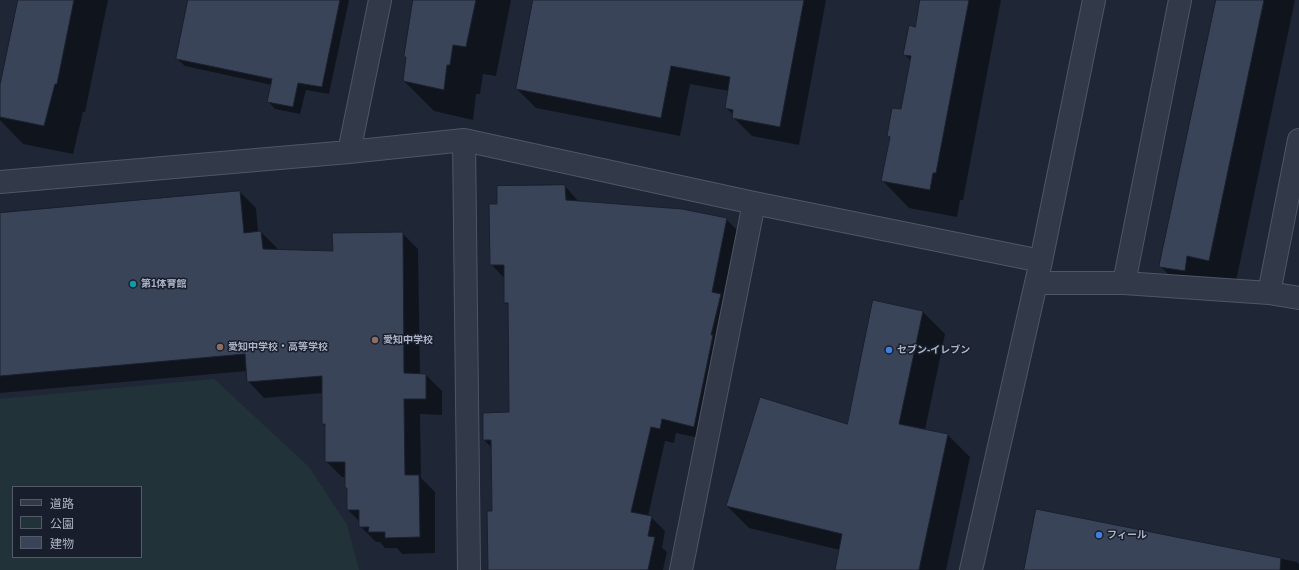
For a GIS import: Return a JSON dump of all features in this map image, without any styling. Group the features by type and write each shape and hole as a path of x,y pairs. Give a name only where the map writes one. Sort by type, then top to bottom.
{"street":[{"path":"349,152 380,0"},
{"path":"970,570 1041,261 1094,0"},
{"path":"1124,283 1180,0"},
{"path":"464,140 468,570"},
{"path":"0,182 349,152 464,140 754,203 1041,261"},
{"path":"1269,293 1299,140"},
{"path":"681,570 754,203"},
{"path":"1036,283 1124,283 1269,293 1299,298"}],"green space":[{"path":"214,379 309,467 347,525 359,570 0,570 0,399"}],"building":[{"path":"18,0 74,0 57,84 55,84 44,126 0,117 0,85"},
{"path":"188,0 340,0 322,87 298,83 293,107 267,102 272,79 176,59"},
{"path":"413,0 476,0 466,47 453,45 450,65 447,65 444,90 403,81 406,57 404,57"},
{"path":"533,0 804,0 780,127 732,118 733,110 725,108 730,77 671,66 661,118 516,89"},
{"path":"920,0 969,0 936,173 933,173 930,190 881,181 890,137 887,136 892,108 901,109 911,56 903,55 909,25 915,27"},
{"path":"1216,0 1264,0 1209,261 1187,256 1185,271 1159,267"},
{"path":"565,185 566,200 682,209 727,218 712,292 721,294 711,335 713,335 694,427 662,419 660,429 651,427 631,512 652,516 648,536 655,537 648,570 488,570 487,511 492,511 491,440 483,440 483,413 509,412 508,303 504,303 504,265 490,265 489,204 497,204 497,186"},
{"path":"240,191 244,233 261,231 263,249 333,251 332,233 403,232 404,373 426,374 426,399 404,399 405,475 419,475 420,537 385,538 385,532 368,532 369,527 359,527 359,510 347,510 345,462 325,462 325,424 322,424 322,376 247,382 245,354 0,376 0,213"},
{"path":"873,300 923,311 899,424 948,434 919,570 835,570 842,534 726,506 760,397 847,424"},
{"name":"フィール","path":"1036,509 1281,558 1280,570 1024,570"}],"place":[{"name":"第1体育館","path":"133,284"},
{"name":"愛知中学校","path":"375,340"},
{"name":"愛知中学校・高等学校","path":"220,347"},
{"name":"セブン-イレブン","path":"889,350"},
{"name":"フィール","path":"1099,535"}]}
